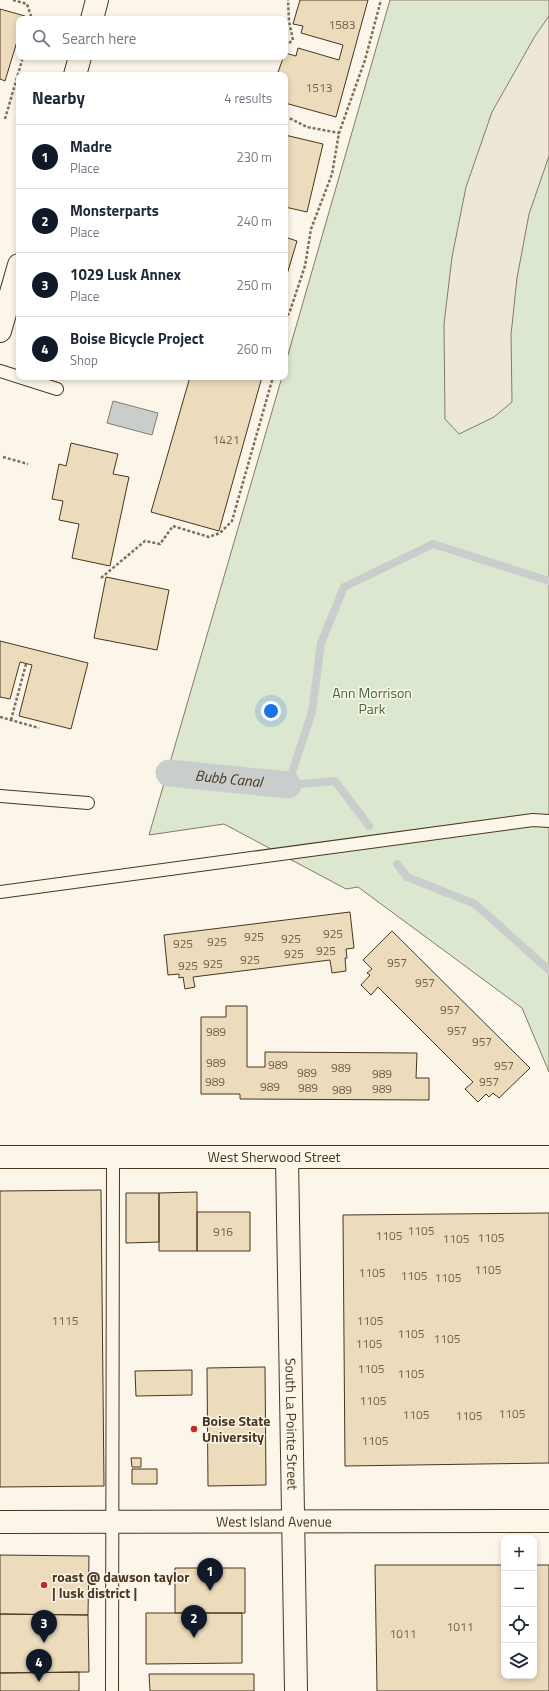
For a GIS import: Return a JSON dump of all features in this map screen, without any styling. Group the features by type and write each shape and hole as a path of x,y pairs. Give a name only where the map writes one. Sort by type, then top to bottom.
{"street":[{"path":"93,16 97,0"},
{"path":"76,72 79,60"},
{"path":"0,331 16,275"},
{"name":"West Sherwood Street","path":"0,1157 549,1157"},
{"name":"South La Pointe Street","path":"287,1157 296,1691"},
{"name":"West Island Avenue","path":"0,1522 549,1521"}],"lane":[{"path":"0,371 16,376"},
{"path":"28,380 57,389"},
{"path":"0,796 88,803"},
{"path":"533,820 549,813"},
{"path":"0,892 533,820 549,821"},
{"path":"112,1691 113,1157"}],"path":[{"path":"13,0 27,4 31,16"},
{"path":"288,0 289,21 293,40 288,44"},
{"path":"288,315 305,266 311,229 332,174 339,133 365,60 382,0"},
{"path":"19,72 22,60"},
{"path":"5,119 16,81"},
{"path":"288,118 307,127 339,133"},
{"path":"101,578 145,541 160,544 173,526 209,537 220,533 232,522 272,380"},
{"path":"3,457 28,464"},
{"path":"11,720 26,664"},
{"path":"0,717 39,728"}],"green space":[{"name":"Ann Morrison Park","path":"390,0 549,0 549,1072 522,1008 358,887 346,889 224,824 149,835 281,380 288,380 288,355"}],"shaded area":[{"path":"549,16 549,156 529,214 517,278 511,335 512,402 494,417 459,434 445,419 444,324 452,257 466,187 492,112 535,36"},
{"path":"113,401 158,413 152,435 107,423"}],"building":[{"path":"300,0 368,0 336,117 288,104 288,72 278,72 282,60 288,60 288,54 296,56 298,48 339,60 343,45 301,33 303,26 293,24"},
{"path":"0,9 25,16 16,16 16,45 5,81 0,79"},
{"path":"288,136 323,144 307,212 288,208"},
{"path":"288,238 297,241 288,271"},
{"path":"189,380 261,380 219,531 151,512"},
{"path":"71,443 118,454 113,474 129,477 110,566 72,558 79,524 59,520 63,501 52,499 59,464 66,466"},
{"path":"106,577 169,590 157,650 94,638"},
{"path":"0,641 88,663 71,729 19,716 32,665 20,662 10,699 0,697"},
{"path":"350,912 354,948 346,949 346,971 332,973 330,960 193,977 195,987 185,989 183,977 179,978 179,974 168,975 164,935"},
{"path":"392,931 530,1068 499,1098 493,1093 489,1097 486,1094 478,1102 465,1089 473,1082 378,987 371,995 361,985 370,975 367,973 372,969 363,960"},
{"path":"226,1006 247,1006 247,1067 265,1067 265,1052 417,1053 416,1078 429,1078 429,1100 240,1099 240,1094 201,1094 201,1017 226,1017"},
{"path":"101,1190 104,1486 0,1487 0,1191"},
{"path":"197,1192 197,1251 159,1251 159,1193"},
{"path":"126,1193 159,1193 159,1242 126,1243"},
{"path":"197,1212 250,1212 250,1251 197,1251"},
{"path":"549,1213 549,1463 345,1466 343,1215"},
{"path":"265,1367 266,1485 208,1486 207,1368"},
{"path":"192,1370 192,1395 136,1396 135,1371"},
{"path":"131,1458 141,1458 141,1467 132,1467"},
{"path":"132,1469 157,1469 157,1484 132,1484"},
{"name":"roast @ dawson taylor | lusk district |","path":"0,1555 89,1556 88,1615 0,1614"},
{"path":"375,1565 501,1565 501,1679 537,1679 537,1565 549,1565 549,1691 377,1691"},
{"path":"175,1568 245,1568 245,1613 175,1613"},
{"path":"146,1613 242,1613 242,1663 146,1664"},
{"path":"0,1614 88,1615 89,1672 0,1673"},
{"path":"79,1672 79,1691 0,1691 0,1673"},
{"path":"149,1674 254,1674 254,1691 150,1691"}],"waterway":[{"path":"369,826 335,781 288,785 312,712 321,643 344,587 433,544 549,581"},
{"name":"Bubb Canal","path":"169,773 288,785"},
{"path":"397,864 407,877 475,904 549,970"}],"place":[{"name":"Boise State University","path":"194,1429"},
{"name":"roast @ dawson taylor | lusk district |","path":"44,1585"},
{"name":"Madre","path":"210,1591"},
{"name":"Monsterparts","path":"194,1638"},
{"name":"1029 Lusk Annex","path":"44,1643"},
{"name":"Boise Bicycle Project","path":"39,1682"}]}
